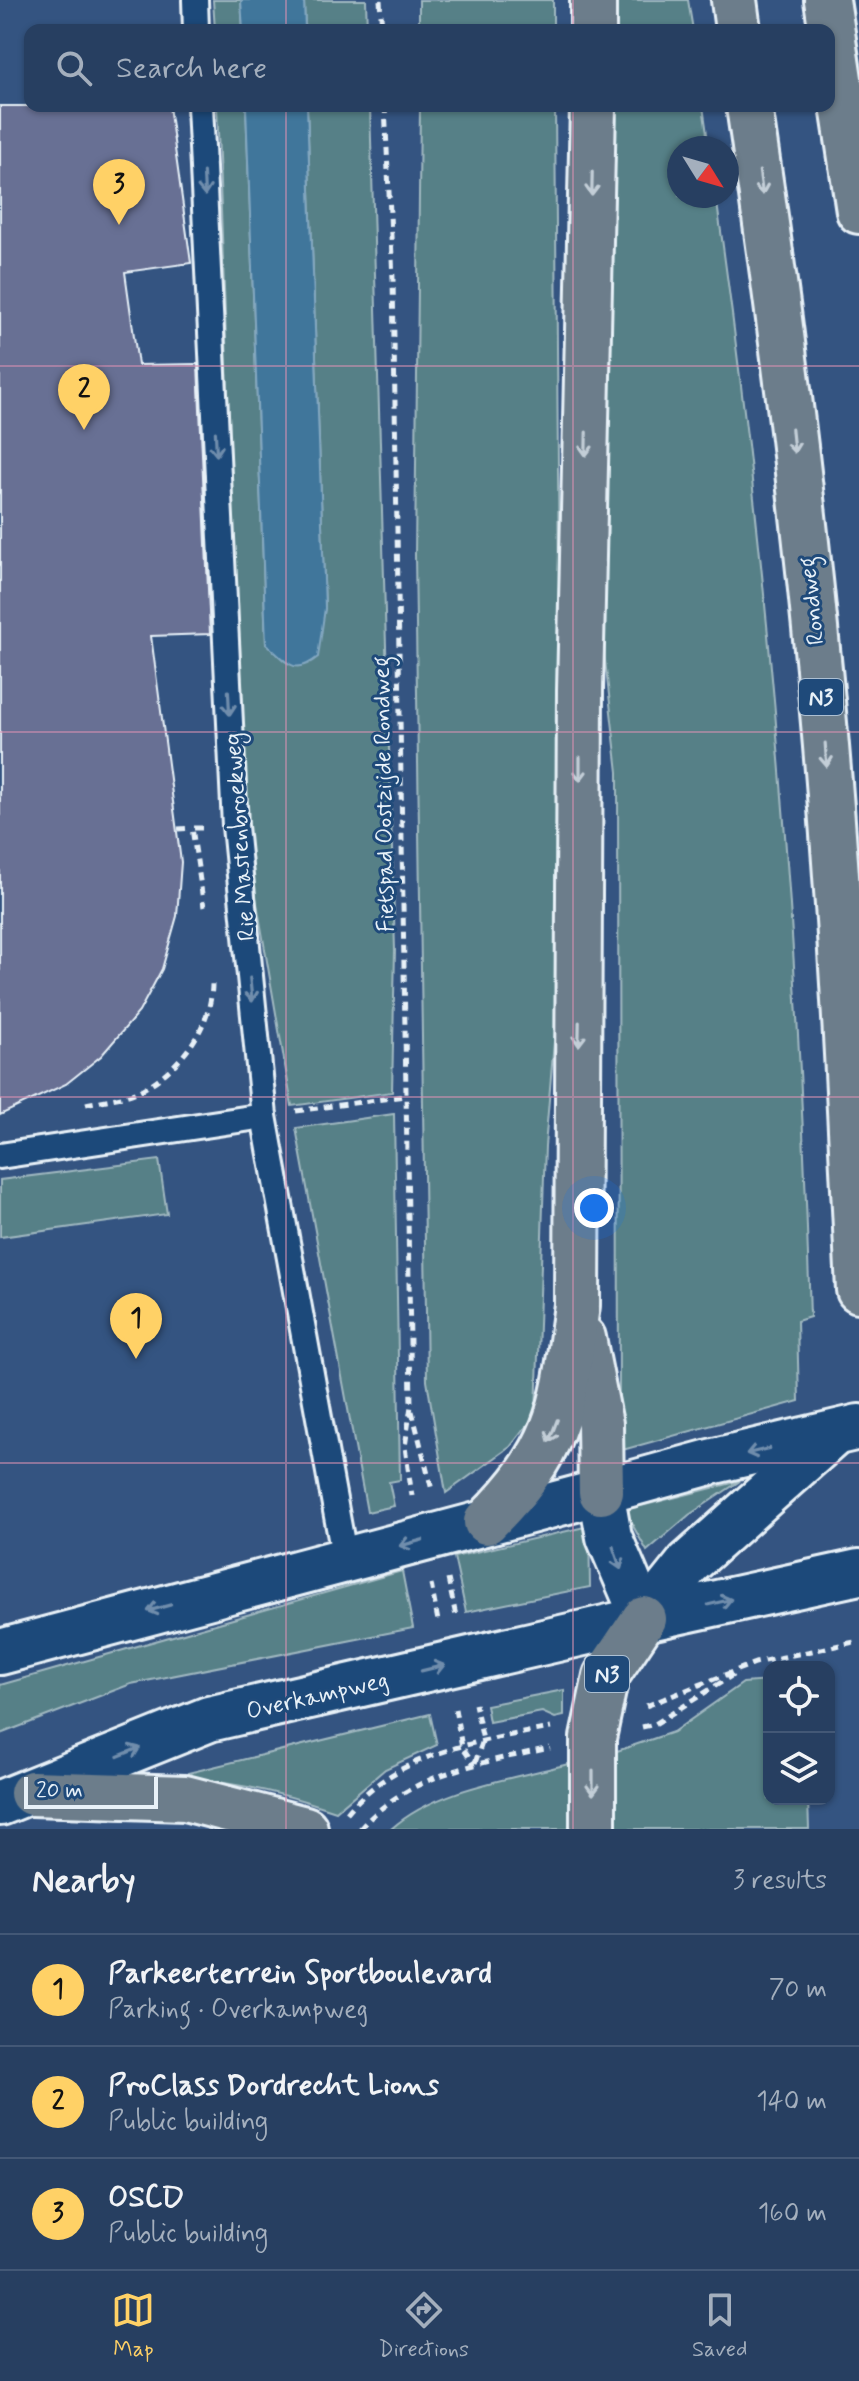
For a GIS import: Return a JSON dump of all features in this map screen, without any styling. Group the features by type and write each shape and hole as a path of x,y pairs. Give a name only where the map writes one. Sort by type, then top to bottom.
{"highway":[{"path":"593,0 593,24"},
{"path":"734,0 737,24"},
{"path":"827,0 831,24"},
{"path":"835,53 859,211"},
{"path":"486,1522 532,1472 554,1431 566,1387 577,1305 580,691 593,112"},
{"name":"Rondweg","path":"750,112 775,278 819,669 845,1009 859,1290"},
{"path":"577,1305 600,1424 601,1492"},
{"name":"N3","path":"593,1829 593,1738 606,1676 644,1619"},
{"path":"16,1798 185,1798 324,1823"}],"street":[{"path":"0,1652 846,1430"},
{"path":"601,1492 609,1537 644,1619 688,1564 846,1430"},
{"name":"Overkampweg","path":"16,1798 209,1719 859,1572"}],"lane":[{"path":"195,0 196,24"},
{"name":"Rie Mastenbroekweg","path":"200,112 235,826 264,1116 345,1560"},
{"path":"0,1156 264,1116"}],"path":[{"path":"380,0 382,24"},
{"name":"Fietspad Oostzijde Rondweg","path":"385,112 393,279 411,1406 405,1447 409,1482"},
{"path":"178,829 235,826"},
{"path":"192,828 205,911"},
{"path":"84,1105 140,1091 178,1061 203,1030 213,986 211,970"},
{"path":"264,1116 405,1096"},
{"path":"755,1663 859,1641"},
{"path":"360,1829 389,1801 412,1787 474,1764 483,1740"},
{"path":"324,1823 419,1760 462,1747"}],"green space":[{"path":"213,0 241,0 243,24 215,24"},
{"path":"304,0 366,0 367,24 305,24"},
{"path":"419,0 553,0 553,24 419,24"},
{"path":"612,0 688,0 692,24 612,24"},
{"path":"217,112 246,112 266,644 321,628 325,608 307,112 370,112 395,950 392,1092 292,1106 245,834"},
{"path":"420,112 555,112 562,949 545,1146 536,1414 510,1447 446,1493 427,1381 415,555"},
{"path":"613,112 704,112 707,136 667,136 667,208 718,208 735,336 779,755 798,1036 810,1317 797,1321 799,1401 619,1451 618,772 599,609"},
{"path":"394,1114 400,1480 389,1482 394,1506 367,1512 296,1128"},
{"path":"159,1160 167,1214 0,1237 0,1180"},
{"path":"740,1481 689,1515 647,1551 628,1517 629,1509"},
{"path":"589,1526 590,1587 466,1612 454,1557"},
{"path":"402,1571 413,1628 131,1684 0,1734 0,1685"},
{"path":"763,1681 763,1805 808,1805 809,1829 610,1829 614,1752 673,1732 743,1683"},
{"path":"564,1690 564,1716 555,1718 542,1712 489,1722 486,1705"},
{"path":"430,1714 437,1745 385,1769 336,1811 264,1790 189,1779 188,1773"},
{"path":"568,1764 571,1768 570,1829 391,1829 409,1815 452,1795"}],"water":[{"path":"241,0 304,0 305,24 243,24"},
{"path":"246,112 307,112 325,608 318,657 309,663 290,665 266,644"}],"building":[{"path":"0,106 24,106 24,112 170,112 191,263 125,272 138,365 198,364 210,634 151,636 181,862 177,916 162,969 139,1012 101,1056 66,1084 0,1115"}],"place":[{"name":"OSCD","path":"119,225"},
{"name":"ProClass Dordrecht Lions","path":"84,430"},
{"name":"Parkeerterrein Sportboulevard","path":"136,1359"}]}
